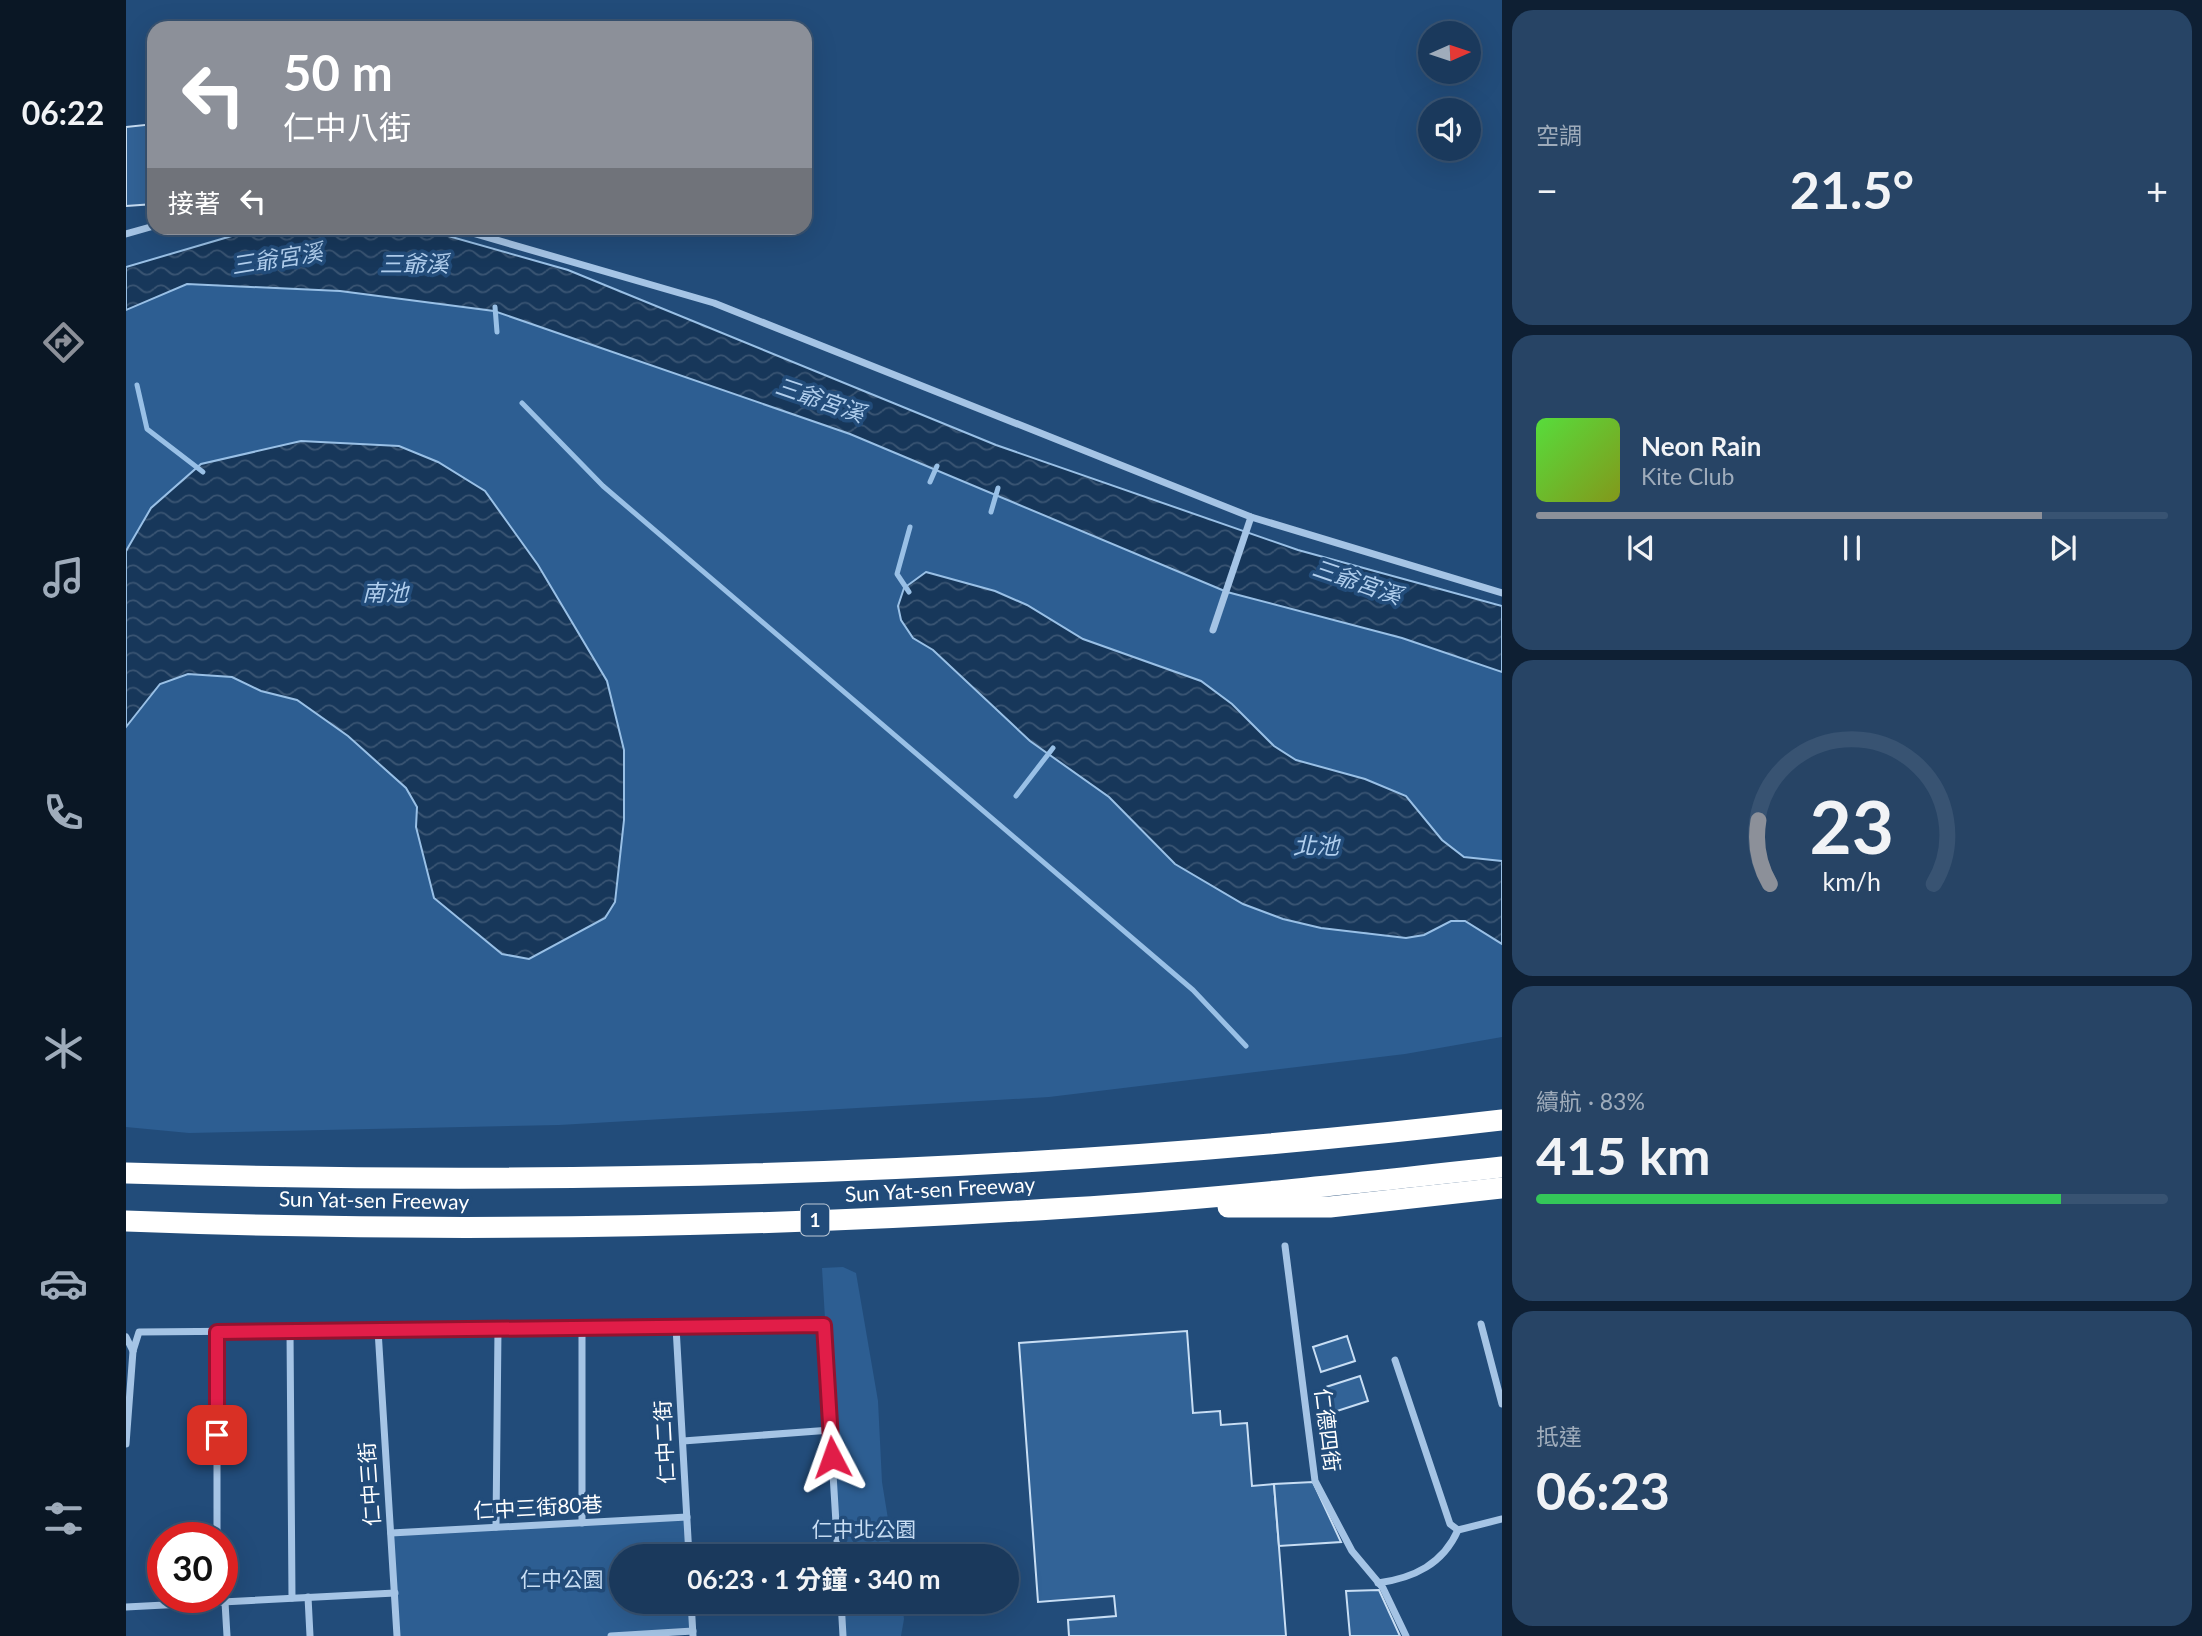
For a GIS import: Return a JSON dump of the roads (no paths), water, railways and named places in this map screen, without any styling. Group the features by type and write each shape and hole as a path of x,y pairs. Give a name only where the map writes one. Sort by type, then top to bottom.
{"highway":[{"path":"1323,1141 1436,1114 1502,1105"},
{"name":"Sun Yat-sen Freeway","path":"126,1173 393,1179 640,1178 919,1170 1323,1141 1502,1120"},
{"name":"Sun Yat-sen Freeway","path":"126,1221 393,1227 644,1227 1072,1208 1326,1186 1502,1167"},
{"path":"1072,1208 1330,1207 1502,1188"}],"street":[{"path":"126,234 147,228"},
{"path":"479,235 714,303 1251,517 1502,593"},
{"path":"1213,630 1251,517"},
{"name":"仁德四街","path":"1285,1246 1315,1481 1352,1551 1378,1583 1406,1636"},
{"path":"1482,1324 1502,1404"},
{"path":"126,1444 133,1351 139,1332 824,1325 837,1544"},
{"name":"仁中二街","path":"677,1327 688,1544"},
{"path":"582,1328 582,1523"},
{"path":"496,1527 498,1329"},
{"name":"仁中三街","path":"378,1330 397,1636"},
{"path":"290,1331 292,1598"},
{"path":"217,1332 217,1522"},
{"path":"126,1337 133,1351"},
{"path":"1395,1360 1450,1524 1458,1530"},
{"path":"683,1441 831,1430"},
{"name":"仁中三街80巷","path":"391,1533 687,1517"},
{"path":"1378,1583 1415,1575 1443,1557 1458,1530 1502,1519"},
{"path":"238,1600 395,1593"},
{"path":"308,1597 310,1636"},
{"path":"126,1607 147,1605"},
{"path":"223,1613 228,1636"},
{"path":"611,1636 693,1633 692,1614"},
{"path":"842,1614 843,1636"}],"water":[{"name":"三爺溪","path":"235,235 445,235 568,270 996,445 1298,550 1502,606 1502,672 1402,638 1227,592 850,434 494,311 340,291 187,284 126,310 126,267"},
{"name":"南池","path":"301,441 399,446 438,462 485,491 538,565 607,681 624,750 624,820 615,902 605,918 529,959 502,954 434,898 416,827 417,807 406,788 348,736 297,700 261,691 232,677 188,674 160,684 126,727 126,551 151,508 201,464"},
{"name":"北池","path":"926,572 995,591 1027,605 1083,639 1201,681 1232,704 1274,746 1296,760 1365,779 1406,796 1442,840 1464,857 1502,861 1502,944 1465,921 1451,921 1424,935 1406,938 1321,928 1283,919 1243,904 1175,864 1109,797 1030,741 933,650 913,638 901,620 898,606 904,588"}],"waterway":[{"path":"495,307 497,332"},
{"path":"137,385 147,429 203,472"},
{"path":"522,403 603,486 1193,990 1246,1046"},
{"path":"930,482 937,466"},
{"path":"991,512 998,488"},
{"path":"909,592 897,574 910,527"},
{"path":"1016,796 1053,748"}],"water label":[{"name":"三爺宮溪","path":"277,259"},
{"name":"三爺宮溪","path":"820,400"},
{"name":"三爺宮溪","path":"1357,582"}],"park label":[{"name":"仁中北公園","path":"864,1530"},
{"name":"仁中公園","path":"562,1580"}]}
